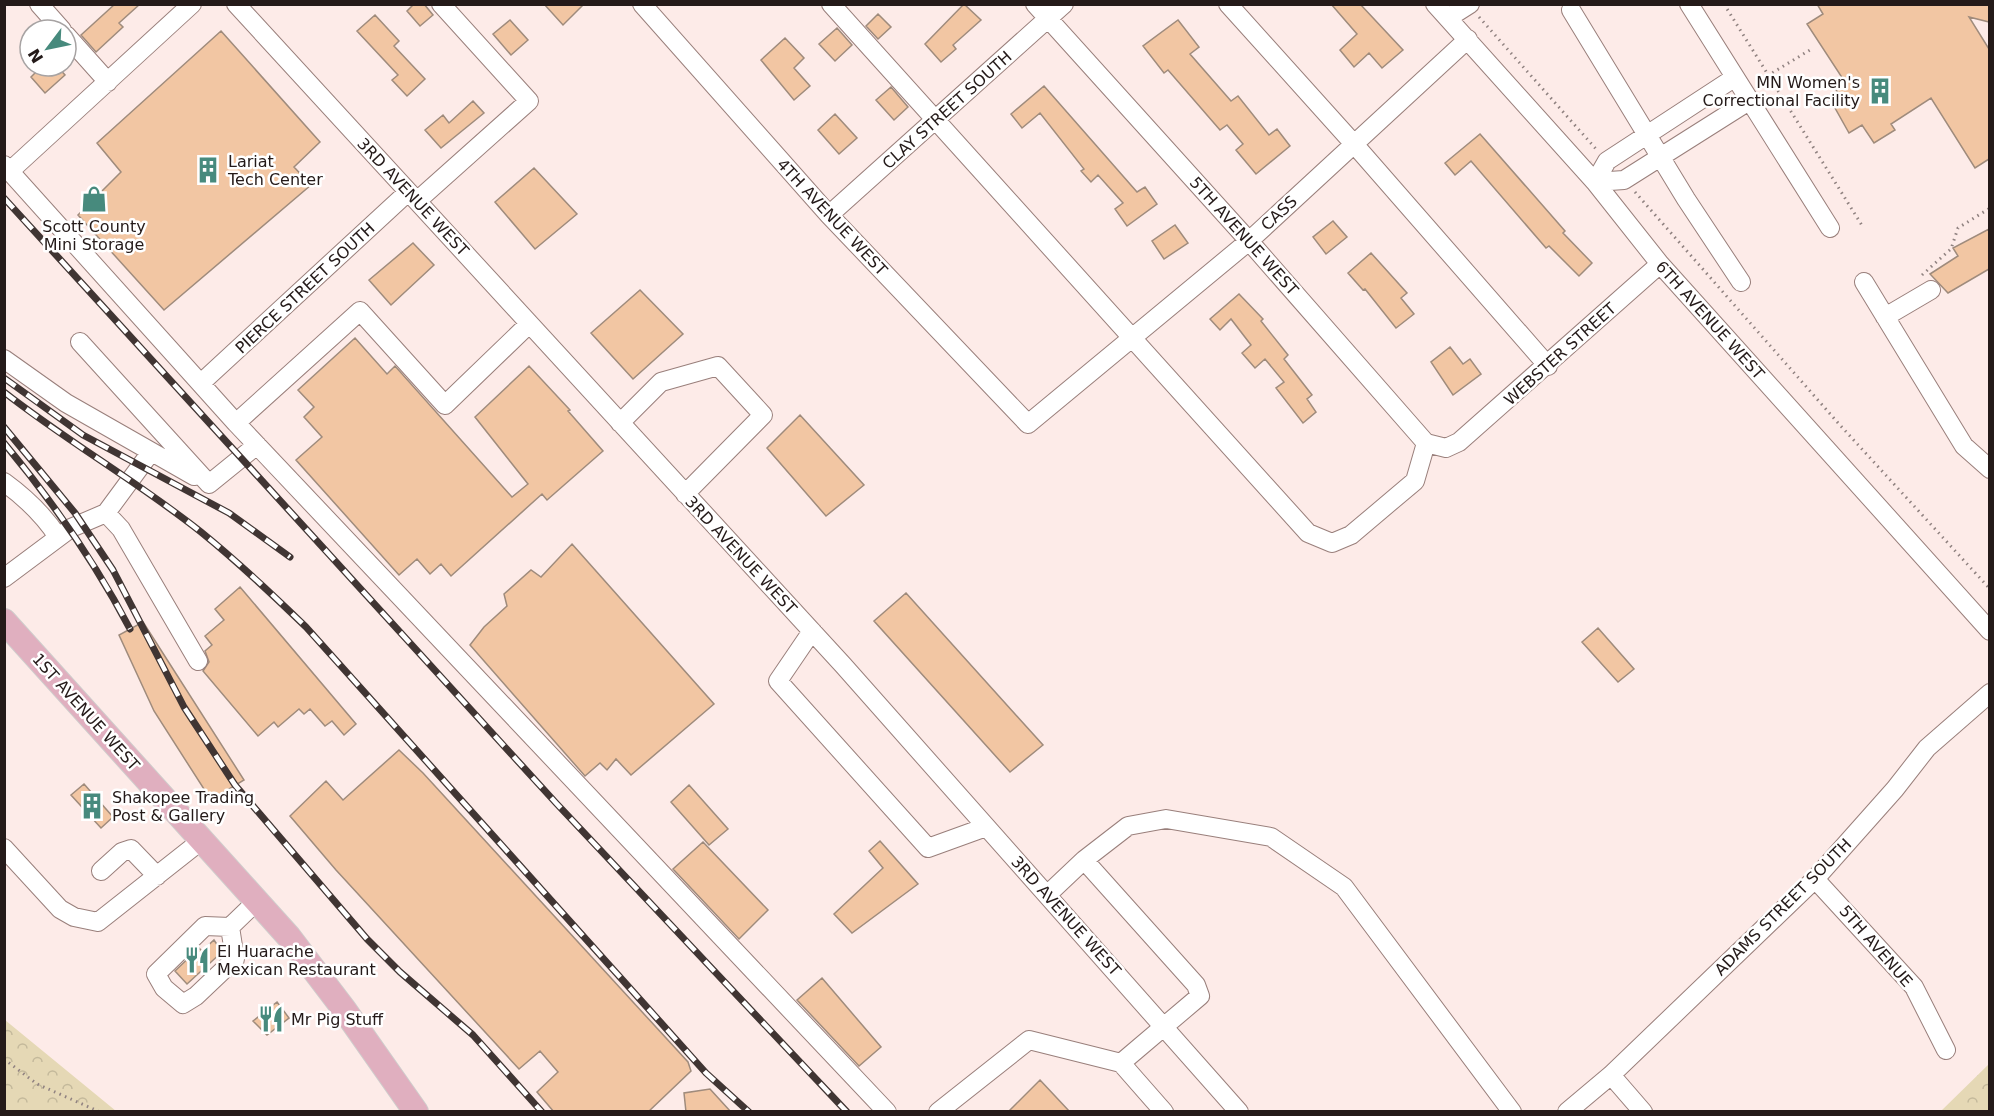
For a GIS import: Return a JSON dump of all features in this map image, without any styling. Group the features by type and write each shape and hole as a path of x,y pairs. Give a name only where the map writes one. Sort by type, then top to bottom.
{"main road":[{"name":"1ST AVENUE WEST","path":"4,621 289,937 343,1008 416,1112"}],"street":[{"path":"39,4 51,18"},
{"path":"192,4 108,82 7,168 257,446 887,1112"},
{"name":"3RD AVENUE WEST","path":"236,4 812,631 1239,1112"},
{"name":"PIERCE STREET SOUTH","path":"201,383 413,196 529,101 441,4"},
{"name":"4TH AVENUE WEST","path":"642,4 829,215 1028,424"},
{"path":"831,4 1308,533 1332,543 1352,535 1415,481 1426,443"},
{"name":"5TH AVENUE WEST","path":"1035,4 1249,241 1426,443"},
{"name":"CLAY STREET SOUTH","path":"829,215 1064,4"},
{"path":"1228,4 1548,366"},
{"name":"6TH AVENUE WEST","path":"1435,4 1595,182 1660,264 1989,630"},
{"path":"1689,4 1830,228"},
{"path":"1448,18 1469,5"},
{"path":"1571,10 1741,282"},
{"name":"CASS","path":"1028,424 1249,241 1467,39"},
{"path":"78,48 108,82"},
{"path":"1595,182 1607,161 1648,135 1742,90"},
{"path":"1595,182 1624,180 1662,158 1742,90"},
{"name":"WEBSTER STREET","path":"1426,443 1446,448 1460,442 1660,264"},
{"path":"1864,282 1964,446 1989,469"},
{"path":"1885,317 1931,290"},
{"path":"236,423 360,311 445,405 529,324"},
{"path":"80,342 209,484"},
{"path":"4,359 66,402 209,484"},
{"path":"620,423 661,382 718,366 763,415 685,494"},
{"path":"209,484 257,446"},
{"path":"4,578 58,537 81,523 106,513 151,452"},
{"path":"4,482 26,498 46,518 58,537"},
{"path":"106,513 121,529 198,661"},
{"path":"812,631 778,681 928,848 986,827"},
{"name":"ADAMS STREET SOUTH","path":"1567,1112 1611,1075 1815,879 1895,789 1927,748 1989,693"},
{"path":"1047,895 1084,860 1128,826 1166,819 1271,837 1344,886 1512,1112"},
{"path":"4,848 60,909 74,917 98,922 202,840"},
{"path":"101,871 122,852 131,849 157,876"},
{"path":"1084,860 1196,985 1200,996 1121,1063"},
{"name":"5TH AVENUE","path":"1815,879 1914,987 1946,1050"},
{"path":"230,927 235,959 196,996 183,1004 164,988 156,974 205,926 230,927 257,901"},
{"path":"938,1112 1029,1040 1121,1063 1164,1112"},
{"path":"1611,1075 1643,1112"}],"path":[{"path":"1724,4 1863,227"},
{"path":"1469,5 1607,161"},
{"path":"1742,90 1810,50"},
{"path":"1624,180 1839,424 1989,589"},
{"path":"1931,290 1921,274 1951,249 1958,228 1989,208"},
{"path":"4,1059 26,1078 100,1112"}],"green space":[{"path":"5,1020 116,1111 5,1111"},
{"path":"1989,1064 1989,1111 1941,1111"}],"building":[{"path":"115,4 140,4 119,23 123,27 96,52 81,35"},
{"path":"414,4 424,4 433,15 420,26 407,11"},
{"path":"544,4 584,4 563,25"},
{"path":"964,4 981,20 953,45 956,49 941,62 925,44"},
{"path":"1331,4 1360,4 1403,50 1382,68 1369,53 1354,67 1340,50 1357,34"},
{"name":"MN Women's Correctional Facility","path":"1817,4 1989,4 1989,22 1969,17 1989,49 1989,159 1975,168 1931,98 1891,124 1895,130 1874,143 1862,125 1849,133 1835,108 1844,102 1833,85 1843,79 1807,24 1823,14"},
{"path":"878,14 891,27 878,39 866,26"},
{"path":"375,15 399,41 394,46 425,79 407,96 392,80 398,75 357,31"},
{"path":"510,20 528,40 511,55 493,34"},
{"path":"1178,20 1199,47 1190,54 1231,101 1238,96 1269,135 1277,129 1290,146 1256,174 1236,150 1243,144 1227,125 1220,130 1168,70 1164,73 1143,46"},
{"path":"837,28 852,45 835,61 819,44"},
{"name":"Lariat Tech Center","path":"221,31 320,142 294,167 311,185 164,310 78,215 121,172 97,143"},
{"path":"785,38 804,58 794,68 810,86 794,100 761,60"},
{"path":"32,78 62,78 45,93"},
{"path":"1044,86 1137,192 1145,187 1157,204 1127,226 1115,209 1123,203 1098,175 1091,182 1081,171 1084,169 1040,113 1022,128 1011,114"},
{"path":"891,87 908,107 894,120 876,100"},
{"path":"473,101 484,113 441,148 425,130 443,115 449,123"},
{"path":"835,114 857,138 839,154 818,130"},
{"path":"1480,134 1565,231 1563,233 1592,263 1579,276 1549,246 1546,248 1471,161 1455,175 1445,163"},
{"path":"534,168 577,214 535,249 495,202"},
{"path":"1333,221 1347,237 1326,254 1313,237"},
{"path":"1175,225 1188,243 1164,259 1152,241"},
{"path":"1989,229 1989,269 1948,293 1930,274 1958,256 1953,248"},
{"path":"413,243 434,265 391,305 369,280"},
{"path":"1371,253 1407,293 1401,298 1414,314 1396,328 1365,289 1363,290 1348,273"},
{"path":"640,290 683,334 633,379 591,333"},
{"path":"1239,294 1263,319 1261,321 1288,355 1284,359 1312,395 1307,399 1316,412 1303,423 1276,388 1284,382 1265,359 1255,368 1242,353 1251,345 1231,319 1220,330 1210,319"},
{"path":"355,338 387,374 395,366 512,497 528,484 475,417 529,366 570,410 568,411 603,451 547,500 542,494 451,576 441,564 430,574 417,559 399,575 296,460 322,437 304,417 314,407 298,390"},
{"path":"1450,347 1463,364 1470,359 1481,374 1453,395 1431,362"},
{"path":"800,415 864,485 826,516 767,448"},
{"path":"572,544 714,704 631,775 616,759 607,770 600,763 585,776 470,645 484,627 507,606 504,594 531,570 541,577"},
{"path":"240,587 356,724 344,735 332,721 325,726 310,709 304,714 299,709 278,727 274,722 258,736 203,671 209,662 205,651 212,645 205,636 224,620 215,609"},
{"path":"906,593 1043,745 1010,772 874,621"},
{"path":"143,622 244,780 211,800 154,711 119,635"},
{"path":"1598,628 1634,669 1618,682 1582,642"},
{"path":"399,750 423,773 688,1062 691,1071 648,1112 554,1112 537,1092 558,1072 540,1051 519,1069 336,870 290,816 326,781 343,800"},
{"name":"Shakopee Trading Post & Gallery","path":"84,784 113,817 101,828 71,795"},
{"path":"689,785 728,829 709,845 671,802"},
{"path":"880,841 918,884 852,933 834,914 883,868 869,851"},
{"path":"703,842 768,910 739,939 673,869"},
{"name":"El Huarache Mexican Restaurant","path":"214,940 222,952 187,984 175,971 199,948 202,951"},
{"path":"822,978 881,1047 859,1066 797,1000"},
{"name":"Mr Pig Stuff","path":"277,1002 289,1018 267,1035 253,1021"},
{"path":"1040,1080 1070,1112 1008,1112"},
{"path":"710,1089 731,1112 686,1112 684,1093"}],"railway":[{"path":"4,198 556,803 847,1112"},
{"path":"4,378 83,435 229,513 290,557"},
{"path":"4,392 201,532 255,578 306,627 706,1073 749,1112"},
{"path":"4,427 75,513 113,570 184,707 235,785 367,939 400,972 473,1035 542,1112"},
{"path":"4,443 72,533 130,629"}],"place":[{"name":"MN Women's Correctional Facility","path":"1880,91"},
{"name":"Lariat Tech Center","path":"208,170"},
{"name":"Scott County Mini Storage","path":"94,199"},
{"name":"Shakopee Trading Post & Gallery","path":"92,806"},
{"name":"El Huarache Mexican Restaurant","path":"197,960"},
{"name":"Mr Pig Stuff","path":"271,1019"}]}
